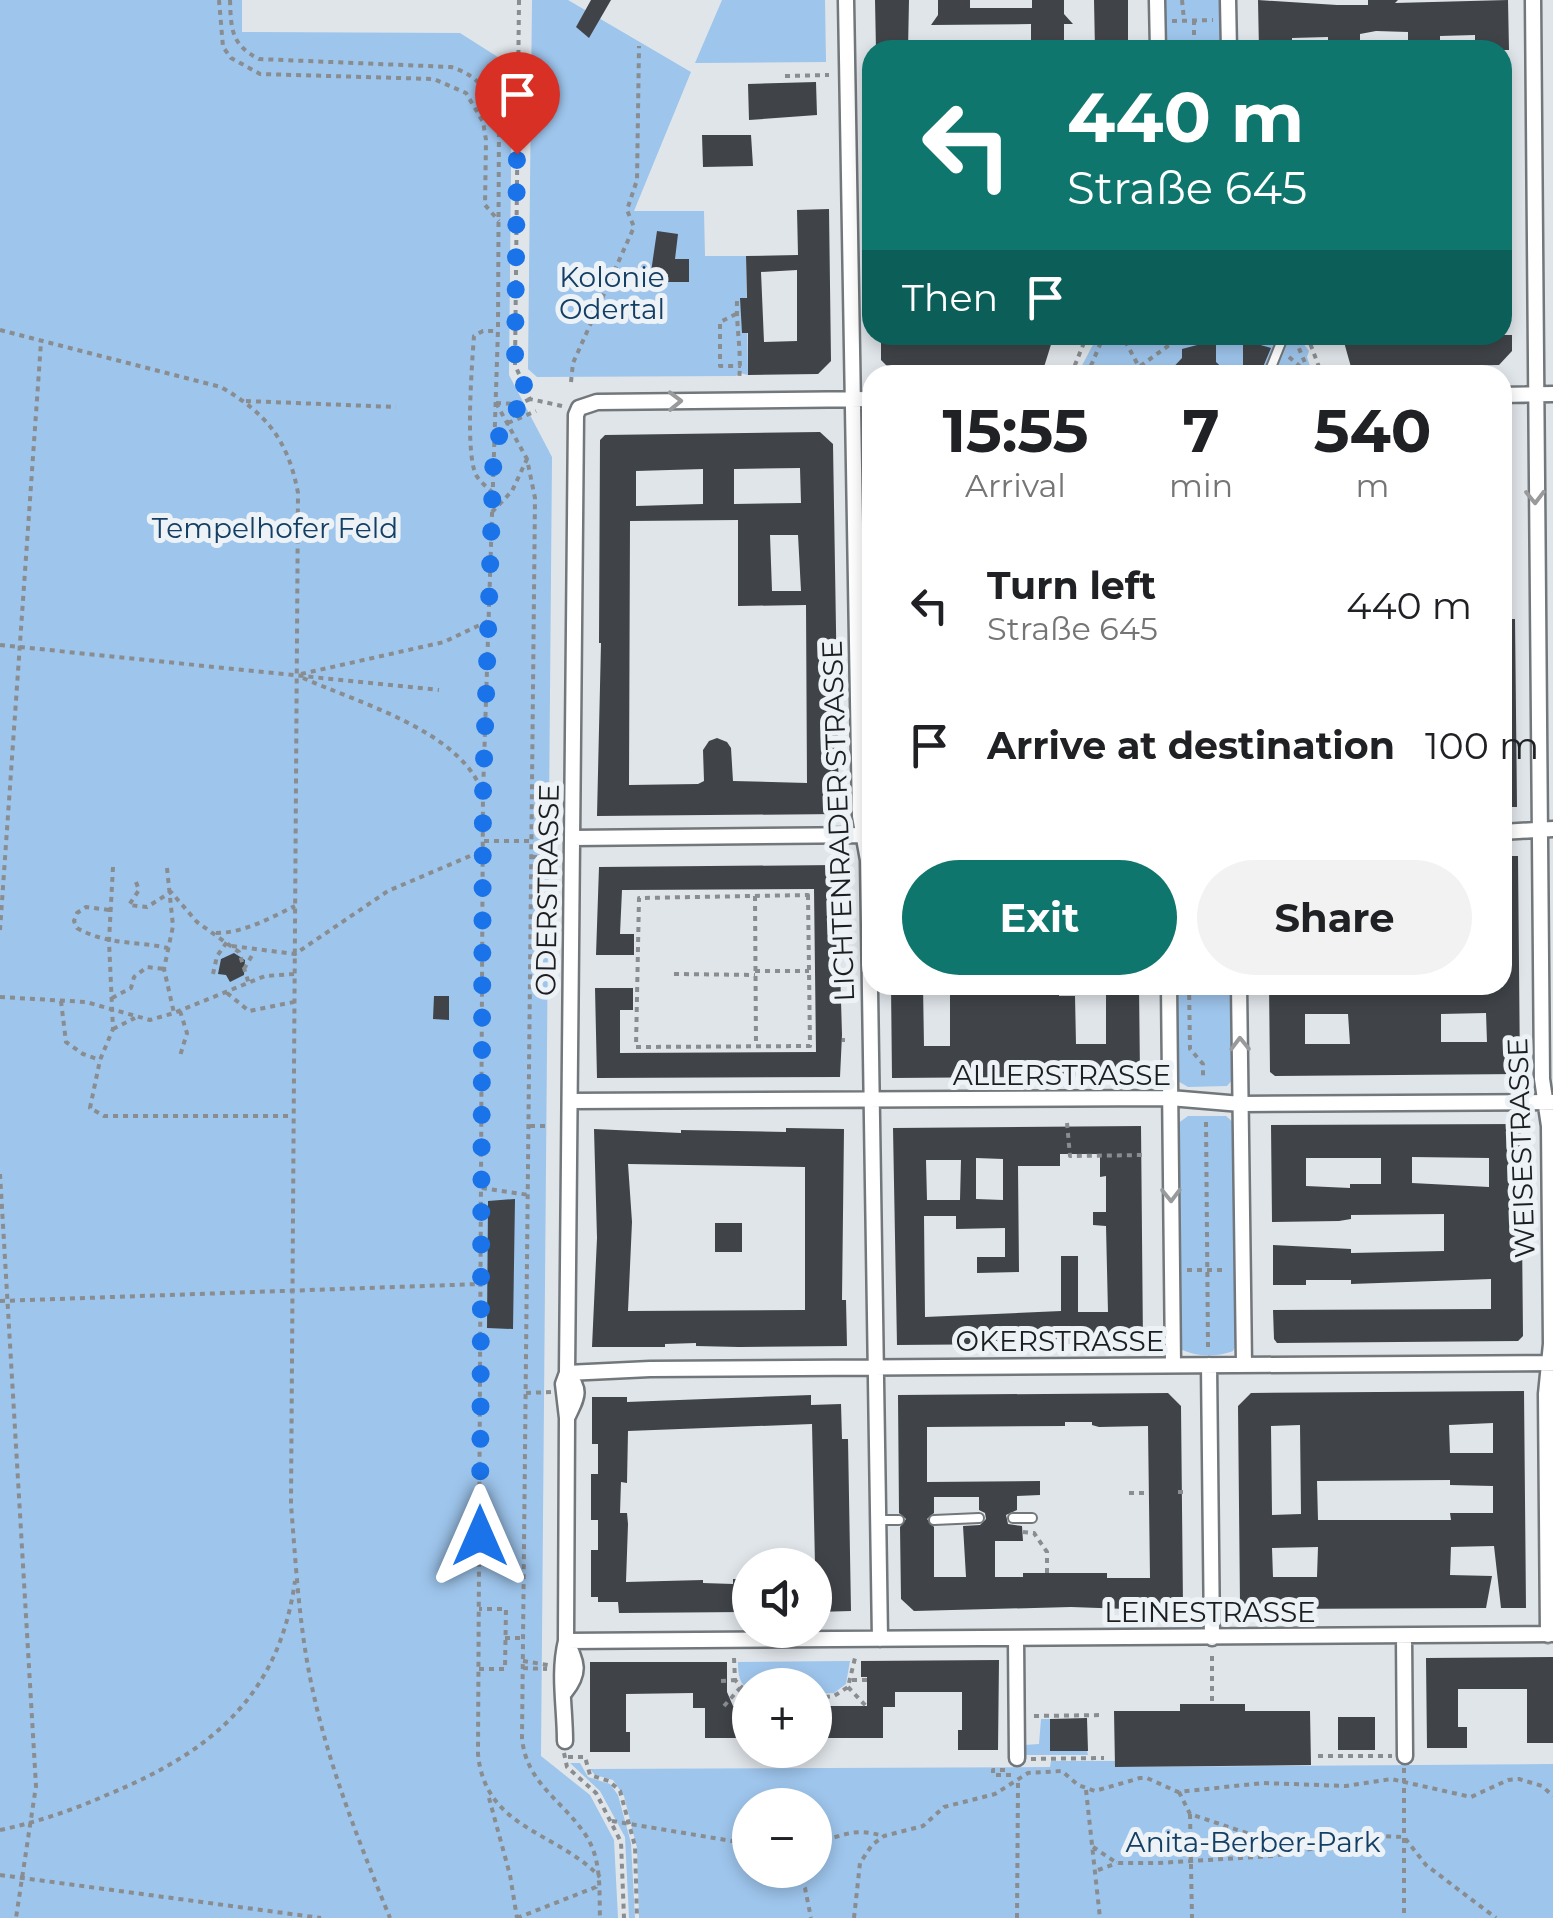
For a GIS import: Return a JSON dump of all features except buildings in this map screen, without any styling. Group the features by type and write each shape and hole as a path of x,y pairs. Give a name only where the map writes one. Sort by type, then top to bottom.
{"street":[{"name":"LICHTENRADER STRASSE","path":"846,0 862,821"},
{"path":"1158,0 1158,40"},
{"path":"1228,0 1229,40"},
{"name":"WEISESTRASSE","path":"1533,0 1536,394 1546,829 1542,1078 1550,1102 1551,1362 1546,1387 1551,1634"},
{"path":"1512,395 1553,394"},
{"path":"578,408 596,402 862,399"},
{"name":"ODERSTRASSE","path":"564,1749 565,1692 561,1670 566,1641 566,1418 577,1397 577,1384 567,1372 578,408"},
{"path":"1512,831 1546,829"},
{"path":"572,838 862,835"},
{"name":"LICHTENRADER STRASSE","path":"870,995 880,1639"},
{"path":"1169,995 1173,1365"},
{"path":"1239,995 1244,1364"},
{"name":"ALLERSTRASSE","path":"570,1102 1170,1098 1241,1104 1550,1102"},
{"name":"OKERSTRASSE","path":"567,1372 1551,1362"},
{"path":"1209,1365 1212,1638"},
{"name":"LEINESTRASSE","path":"566,1641 1551,1634"},
{"path":"1404,1636 1405,1756"},
{"path":"1016,1638 1017,1771"}],"lane":[{"path":"934,1520 978,1518"},
{"path":"1012,1518 1032,1518"},
{"path":"878,1520 900,1520"}],"path":[{"path":"220,0 223,47 245,68 260,74 434,79 466,93 483,122 486,204 500,222"},
{"path":"230,0 236,44 259,59 451,67 473,76 494,104 499,119 498,331 483,793 478,1754 517,1918 577,1897 596,1887 600,1877"},
{"path":"519,0 515,364 530,399"},
{"path":"1182,0 1184,20"},
{"path":"1194,20 1194,40"},
{"path":"1164,21 1222,20"},
{"path":"571,382 573,363 634,227 627,210 638,180 639,46"},
{"path":"784,76 829,75"},
{"path":"736,301 739,380"},
{"path":"736,314 720,322 720,366 740,366"},
{"path":"0,330 220,387 266,419 283,444 298,493 291,1504 311,1685 340,1794 390,1918"},
{"path":"492,493 477,478 472,461 473,357 474,336 482,331 498,331"},
{"path":"0,930 40,342"},
{"path":"1142,365 1172,345"},
{"path":"496,403 520,404 530,399 578,408"},
{"path":"245,401 396,407"},
{"path":"496,403 528,459 535,498 522,1738 528,1764 545,1792 585,1834 596,1857 600,1918"},
{"path":"494,444 520,404"},
{"path":"508,424 536,411"},
{"path":"492,512 512,491 528,459"},
{"path":"297,675 444,642 488,621"},
{"path":"0,645 439,690"},
{"path":"297,675 435,736 468,764 483,793"},
{"path":"484,842 532,841"},
{"path":"229,944 295,954 388,892 484,850"},
{"path":"532,857 552,857"},
{"path":"113,867 109,941 113,1030 100,1060 90,1108 104,1116 294,1116"},
{"path":"168,868 173,926 164,968 187,1033 180,1056"},
{"path":"136,882 139,890 129,905 148,907 172,892"},
{"path":"172,892 197,922 239,952 248,984"},
{"path":"808,895 811,901 810,1046 636,1047 639,898 755,896 808,895"},
{"path":"755,896 756,1047"},
{"path":"110,910 86,906 74,921 77,928 109,941 168,948"},
{"path":"216,933 230,933 295,906"},
{"path":"212,974 217,956 229,944"},
{"path":"244,969 256,950"},
{"path":"112,998 131,988 134,978 147,967 164,968"},
{"path":"674,974 809,972"},
{"path":"0,998 96,1004 150,1020 265,976 295,974"},
{"path":"227,993 249,1011 295,1002"},
{"path":"1189,995 1190,1049 1203,1064 1203,1079"},
{"path":"61,1000 66,1042 100,1060"},
{"path":"113,1030 136,1018"},
{"path":"1206,1122 1208,1347"},
{"path":"1067,1123 1070,1156 1145,1155"},
{"path":"530,1126 549,1126"},
{"path":"0,1174 36,1786 16,1918"},
{"path":"482,1188 529,1195"},
{"path":"1178,1270 1237,1270"},
{"path":"0,1302 481,1284"},
{"path":"526,1393 559,1392"},
{"path":"1130,1492 1149,1492"},
{"path":"1178,1492 1186,1492"},
{"path":"1022,1532 1034,1533 1047,1552 1046,1574"},
{"path":"0,1830 62,1814 178,1762 225,1728 256,1692 280,1644 292,1606 296,1572"},
{"path":"478,1669 505,1669 506,1609 479,1609"},
{"path":"505,1638 523,1638"},
{"path":"1212,1656 1212,1704"},
{"path":"734,1658 735,1668"},
{"path":"832,1696 848,1687 855,1658"},
{"path":"523,1661 542,1662 557,1670 523,1668"},
{"path":"721,1681 732,1680"},
{"path":"852,1680 867,1680"},
{"path":"848,1687 866,1706"},
{"path":"724,1706 732,1697"},
{"path":"1050,1715 1104,1715"},
{"path":"624,1918 623,1852 612,1821 596,1793 566,1766 564,1749 584,1757 590,1775 617,1788 634,1846 637,1918"},
{"path":"1318,1756 1375,1756"},
{"path":"1050,1758 1104,1758"},
{"path":"1017,1771 1062,1771 1086,1790 1095,1791 1147,1778 1178,1792 1263,1782 1346,1786 1404,1778 1471,1798 1518,1779 1542,1786 1553,1796"},
{"path":"832,1839 854,1830 884,1836 923,1826 944,1807 995,1794 1017,1771"},
{"path":"1017,1771 1017,1918"},
{"path":"1404,1778 1404,1918"},
{"path":"1086,1790 1100,1918"},
{"path":"1178,1792 1190,1814 1192,1918"},
{"path":"488,1793 514,1820 584,1860 600,1877"},
{"path":"1190,1814 1304,1852"},
{"path":"612,1821 732,1841"},
{"path":"854,1918 860,1862 863,1854 884,1836"},
{"path":"1096,1871 1117,1863 1188,1862 1304,1852 1381,1836 1404,1837 1426,1864 1496,1918"},
{"path":"1093,1847 1117,1863"},
{"path":"0,1875 273,1915 322,1918"},
{"path":"803,1888 811,1918"}],"green space":[{"name":"Tempelhofer Feld","path":"0,0 242,0 242,32 460,33 512,66 509,375 552,457 541,1756 590,1795 614,1840 618,1918 0,1918"},
{"name":"Kolonie Odertal","path":"532,0 568,0 691,72 634,211 704,211 705,256 746,256 748,375 537,377 528,369"},
{"path":"722,0 825,0 826,62 695,63"},
{"path":"1163,0 1222,0 1223,40 1164,40"},
{"path":"1093,345 1304,345 1310,365 1082,365"},
{"path":"1175,995 1234,995 1233,1079 1227,1086 1188,1087 1176,1080"},
{"path":"1188,1116 1226,1116 1235,1124 1238,1341 1233,1351 1221,1354 1193,1354 1181,1349 1179,1342 1177,1124"},
{"path":"850,1661 846,1684 832,1693 832,1668 738,1668 738,1662"},
{"path":"1041,1719 1050,1719 1051,1751 1087,1751 1088,1755 1025,1755 1024,1745 1039,1744"},
{"name":"Anita-Berber-Park","path":"1051,1761 1115,1761 1116,1767 1553,1764 1553,1918 639,1918 637,1848 624,1796 613,1780 595,1775 590,1769 1050,1767"},
{"path":"570,1763 580,1763 588,1777 610,1784 618,1795 631,1843 635,1918 629,1918 625,1837 600,1791"}],"route":[{"path":"480,1536 483,793 494,444 520,404 530,399 515,364 517,154"}]}
